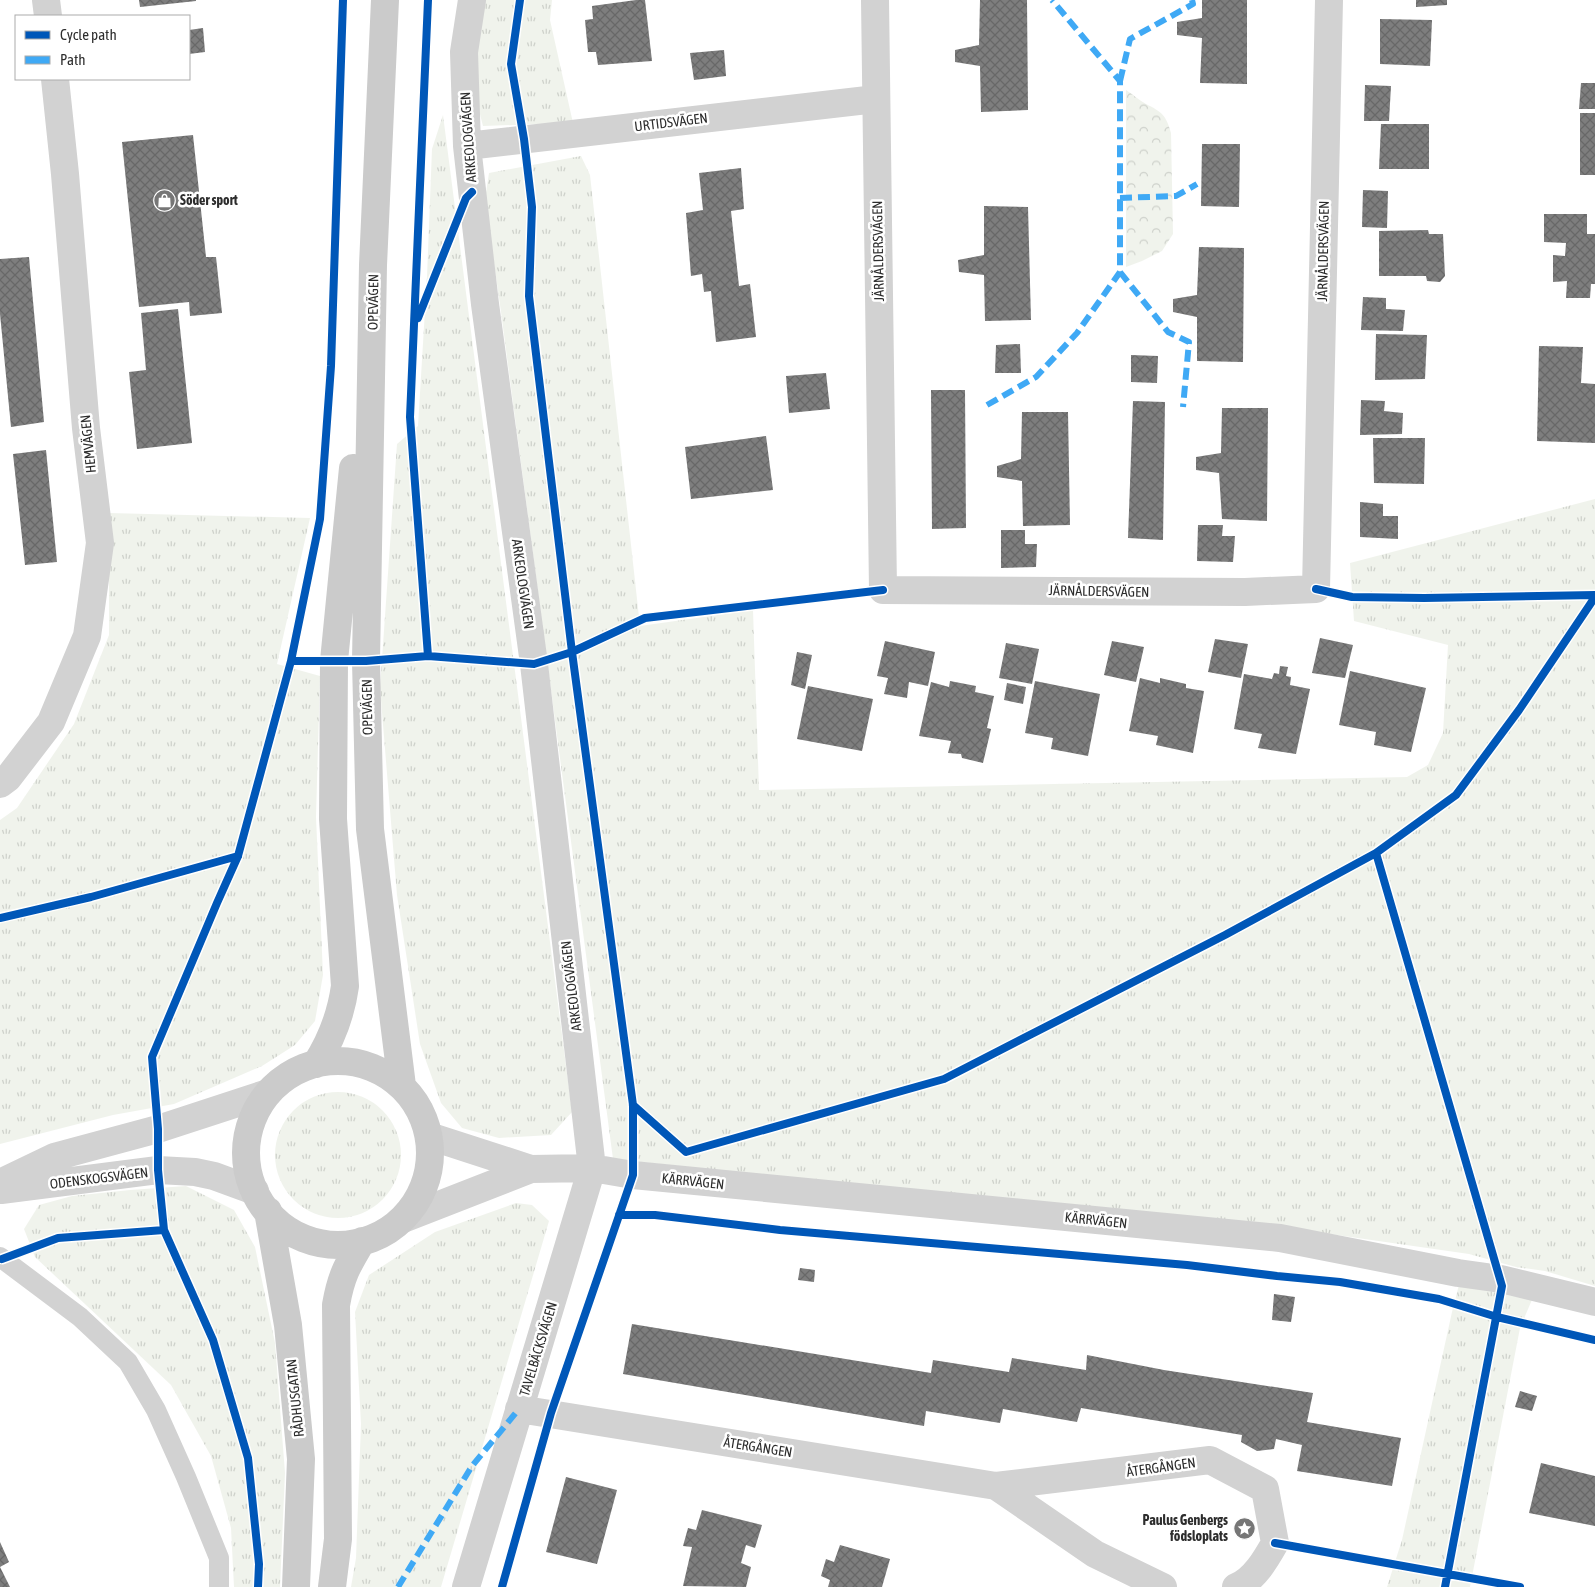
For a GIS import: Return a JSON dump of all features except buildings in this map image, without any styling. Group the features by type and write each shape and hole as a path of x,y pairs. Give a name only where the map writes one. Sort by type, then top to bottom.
{"main road":[{"name":"OPEVÄGEN","path":"385,0 373,265 366,660 370,829 402,1086"},
{"name":"OPEVÄGEN","path":"316,1064 329,1044 336,1027 342,1007 345,986 333,818 334,661 373,265"},
{"name":"RÅDHUSGATAN","path":"296,1587 302,1459 288,1325 261,1201 248,1170 247,1142 254,1116 268,1093 284,1078 303,1068 329,1061 356,1062 381,1071 402,1086"},
{"path":"261,1201 284,1227 307,1239 332,1245 362,1241 382,1234 403,1219 420,1195 430,1166 429,1136 420,1110 402,1086"},
{"path":"332,1587 338,1539 336,1305 340,1282 348,1263 362,1241"}],"street":[{"path":"46,0 48,15"},
{"name":"ARKEOLOGVÄGEN","path":"472,0 464,52 467,146 486,314 534,664 592,1168"},
{"name":"JÄRNÅLDERSVÄGEN","path":"874,0 883,590 1245,592 1316,589 1328,0"},
{"name":"HEMVÄGEN","path":"0,784 8,778 51,722 88,636 100,543 86,428 65,174 55,80"},
{"name":"URTIDSVÄGEN","path":"467,146 876,99"},
{"name":"ODENSKOGSVÄGEN","path":"0,1183 54,1157 158,1129 268,1093"},
{"path":"429,1136 531,1169 592,1168"},
{"name":"KÄRRVÄGEN","path":"592,1168 643,1176 1280,1238 1458,1273 1501,1279 1595,1302"},
{"name":"TAVELBÄCKSVÄGEN","path":"466,1587 592,1168"},
{"path":"403,1219 531,1169"},
{"name":"ODENSKOGSVÄGEN","path":"0,1191 158,1170 205,1174 230,1182 261,1201"},
{"name":"ÅTERGÅNGEN","path":"520,1409 996,1486 1210,1460 1265,1489 1275,1542 1262,1564 1242,1585 1236,1587"},
{"name":"ÅTERGÅNGEN","path":"996,1486 1095,1554 1163,1587"}],"lane":[{"path":"0,1257 80,1317 128,1362 156,1410 219,1558 219,1587"}],"green space":[{"path":"472,0 552,0 550,20 573,123 483,126 464,52"},
{"path":"1126,90 1160,112 1165,118 1171,133 1173,234 1162,251 1126,267"},
{"path":"443,115 572,1112 551,1135 499,1138 462,1128 441,1103 420,1044 397,895 380,688 397,444 418,426 432,149"},
{"path":"581,156 590,175 640,626 753,610 759,790 1407,777 1428,765 1443,733 1448,645 1354,621 1350,563 1595,499 1595,1286 1545,1271 1516,1267 1469,1254 1274,1226 1038,1204 613,1159 485,199 489,173"},
{"path":"109,513 310,518 277,664 320,676 316,817 323,975 315,1021 295,1045 262,1066 174,1104 113,1115 0,1144 0,820 17,808 74,724 109,635"},
{"path":"338,1092 362,1097 373,1102 383,1110 391,1120 396,1131 401,1155 396,1179 391,1190 383,1200 373,1208 362,1213 338,1218 314,1213 303,1208 293,1200 285,1190 280,1179 275,1155 280,1131 285,1120 293,1110 303,1102 314,1097"},
{"path":"186,1186 234,1210 255,1247 275,1343 285,1473 280,1587 234,1587 231,1528 211,1456 171,1385 35,1257 24,1229 39,1205 72,1196"},
{"path":"516,1203 532,1205 549,1221 441,1587 351,1587 356,1558 361,1424 355,1312 369,1275 435,1232"},
{"path":"1460,1281 1534,1295 1520,1328 1470,1587 1387,1587 1402,1540"}],"marked path":[{"path":"987,405 1036,377 1077,333 1120,272 1120,81 1052,0"},
{"path":"1120,81 1130,39 1193,4 1192,0"},
{"path":"1120,198 1176,196 1197,184"},
{"path":"1120,272 1168,332 1189,342 1183,407"},
{"path":"398,1587 472,1466 519,1409"}],"cycle path":[{"path":"258,1587 259,1564 248,1458 213,1340 164,1230 158,1170 158,1129 152,1057 238,856 291,661 320,519 331,366 343,0"},
{"path":"428,0 410,417 428,656"},
{"path":"502,1587 551,1413 633,1175 633,1105 572,652 529,296 532,207 524,139 511,64 520,0"},
{"path":"418,318 466,198 472,192"},
{"path":"1316,589 1352,597 1424,598 1595,595"},
{"path":"291,661 366,661 428,656 534,664 572,652 645,618 883,590"},
{"path":"633,1105 686,1152 944,1079 1225,935 1376,853 1456,795 1519,710 1595,597"},
{"path":"1376,853 1502,1286 1445,1587"},
{"path":"0,918 91,897 238,856"},
{"path":"619,1215 655,1215 780,1230 1187,1265 1340,1282 1439,1299 1497,1317 1595,1340"},
{"path":"2,1259 58,1238 164,1230"},
{"path":"1275,1543 1520,1587"}],"place":[{"name":"Söder sport","path":"164,200"},
{"name":"Paulus Genbergs födsloplats","path":"1244,1528"}]}
